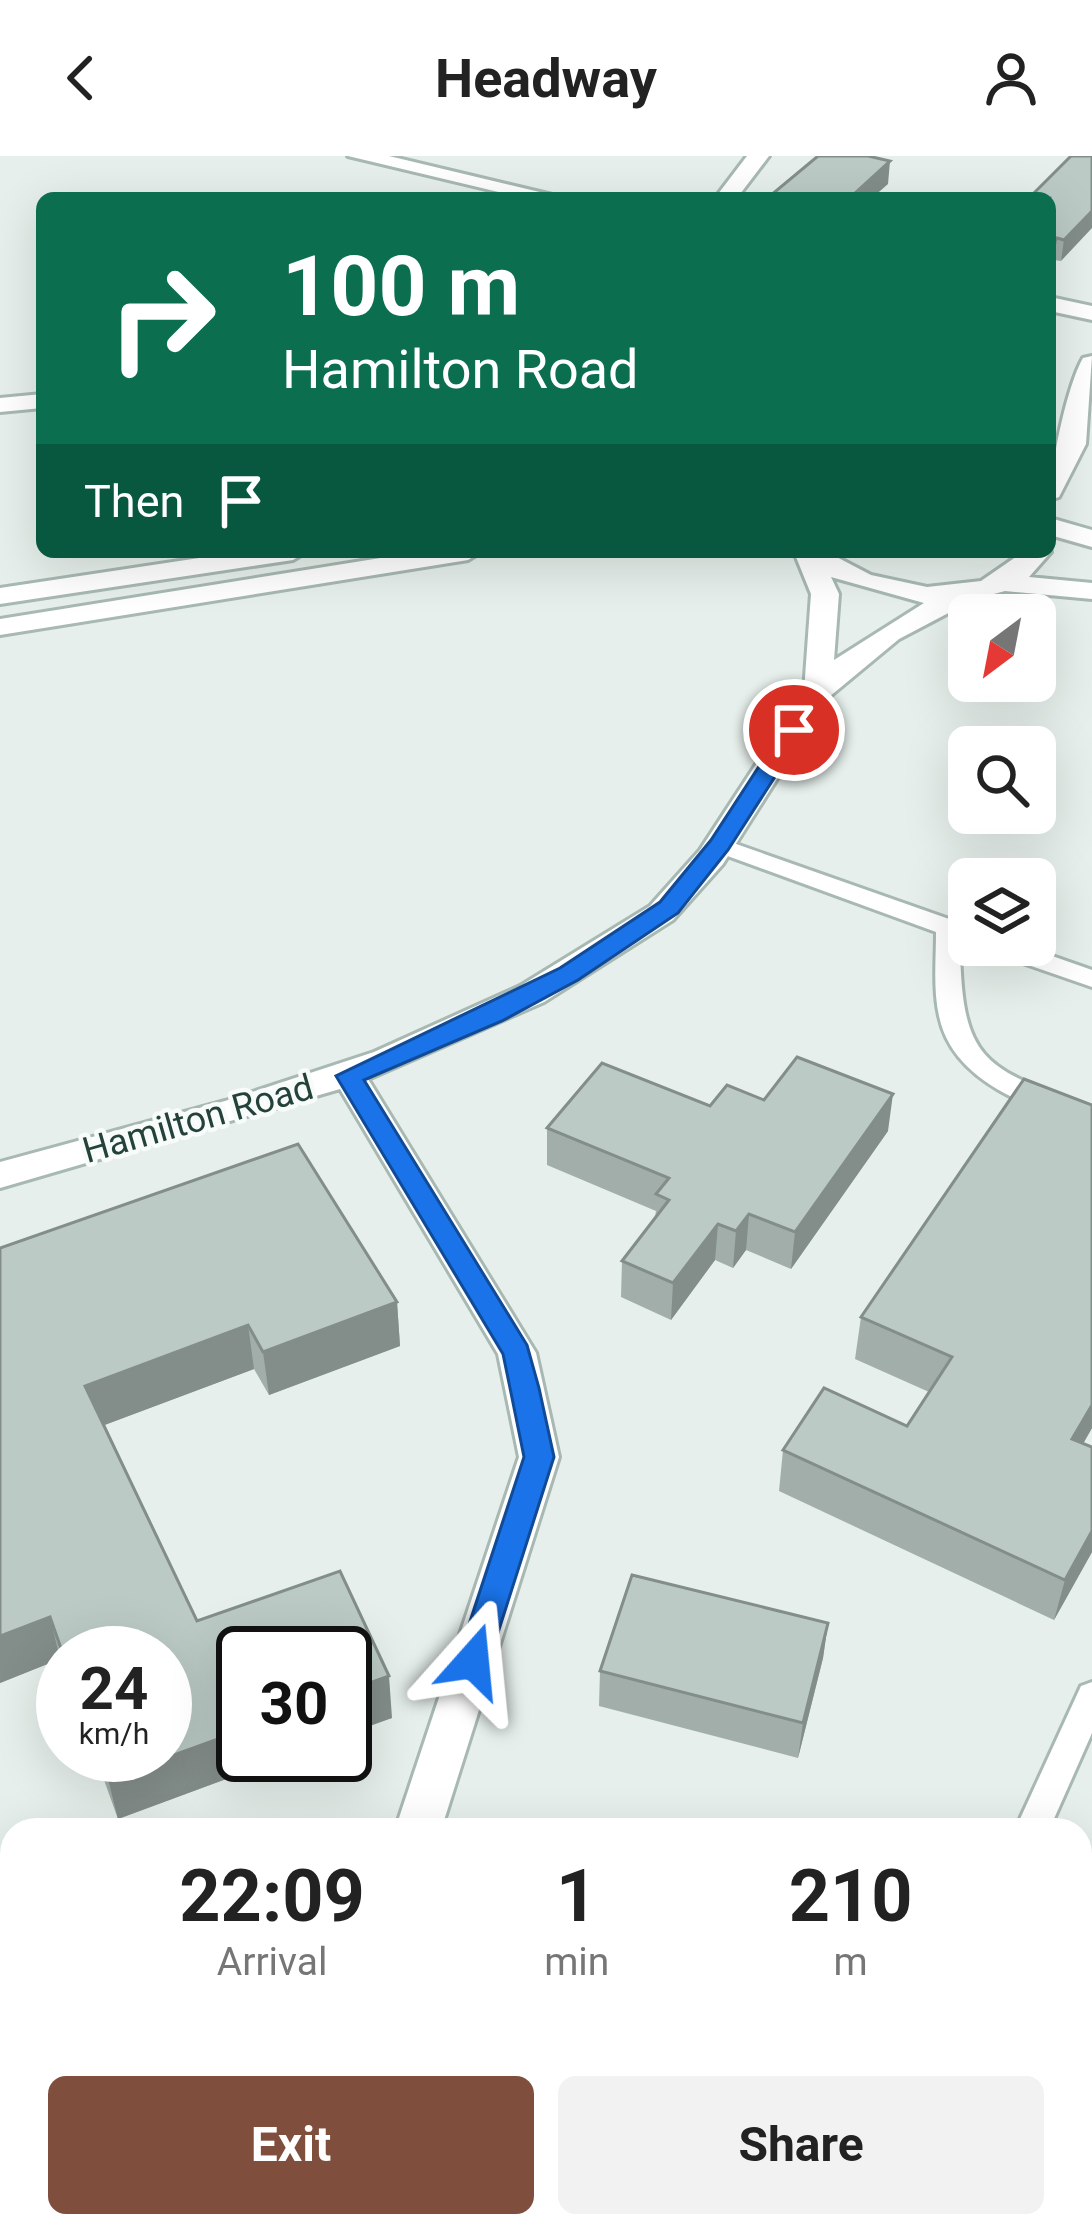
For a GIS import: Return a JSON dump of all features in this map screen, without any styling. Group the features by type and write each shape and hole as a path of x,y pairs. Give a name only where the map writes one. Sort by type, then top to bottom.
{"street":[{"path":"359,156 407,161 530,192"},
{"path":"731,192 758,156"},
{"path":"1056,305 1092,313"},
{"path":"1056,394 1085,374"},
{"path":"1056,486 1068,472 1076,448 1085,374"},
{"path":"0,405 36,402"},
{"path":"1056,528 1092,539"},
{"path":"0,596 253,558"},
{"path":"0,627 431,558"},
{"name":"Hamilton Road","path":"810,558 825,595 818,692"},
{"path":"818,558 859,582 894,591 970,591 1001,582 1034,558"},
{"path":"1001,582 1092,591"},
{"name":"Hamilton Road","path":"0,1175 349,1076 493,1015 569,974 669,907 719,845 818,692 883,636 970,591"},
{"path":"349,1076 517,1352 539,1457 422,1818"}],"lane":[{"path":"719,845 948,927"},
{"path":"956,966 952,1024 975,1059 1003,1082 1092,1118"},
{"path":"1056,966 1092,979"},
{"path":"1037,1818 1092,1696"}],"building":[{"path":"818,156 890,161 856,192 775,192"},
{"path":"1071,156 1092,156 1092,211 1064,240 1056,239 1056,192 1035,192"},
{"path":"797,1057 893,1094 795,1232 749,1214 736,1231 718,1224 673,1283 622,1261 669,1200 656,1194 669,1178 547,1128 602,1063 710,1106 727,1085 764,1100"},
{"path":"1024,1079 1092,1105 1092,1405 1072,1439 1092,1447 1092,1531 1065,1580 783,1450 824,1388 907,1426 952,1357 861,1317"},
{"path":"298,1144 397,1302 263,1352 248,1325 85,1386 197,1621 340,1571 366,1626 216,1626 216,1740 192,1749 192,1626 53,1626 50,1617 0,1636 0,1248"},
{"path":"632,1575 828,1623 803,1723 600,1671"},
{"path":"372,1640 389,1676 372,1682"}],"route":[{"path":"473,1661 539,1457 517,1352 349,1076 493,1015 569,974 669,907 719,845 794,730"}]}
